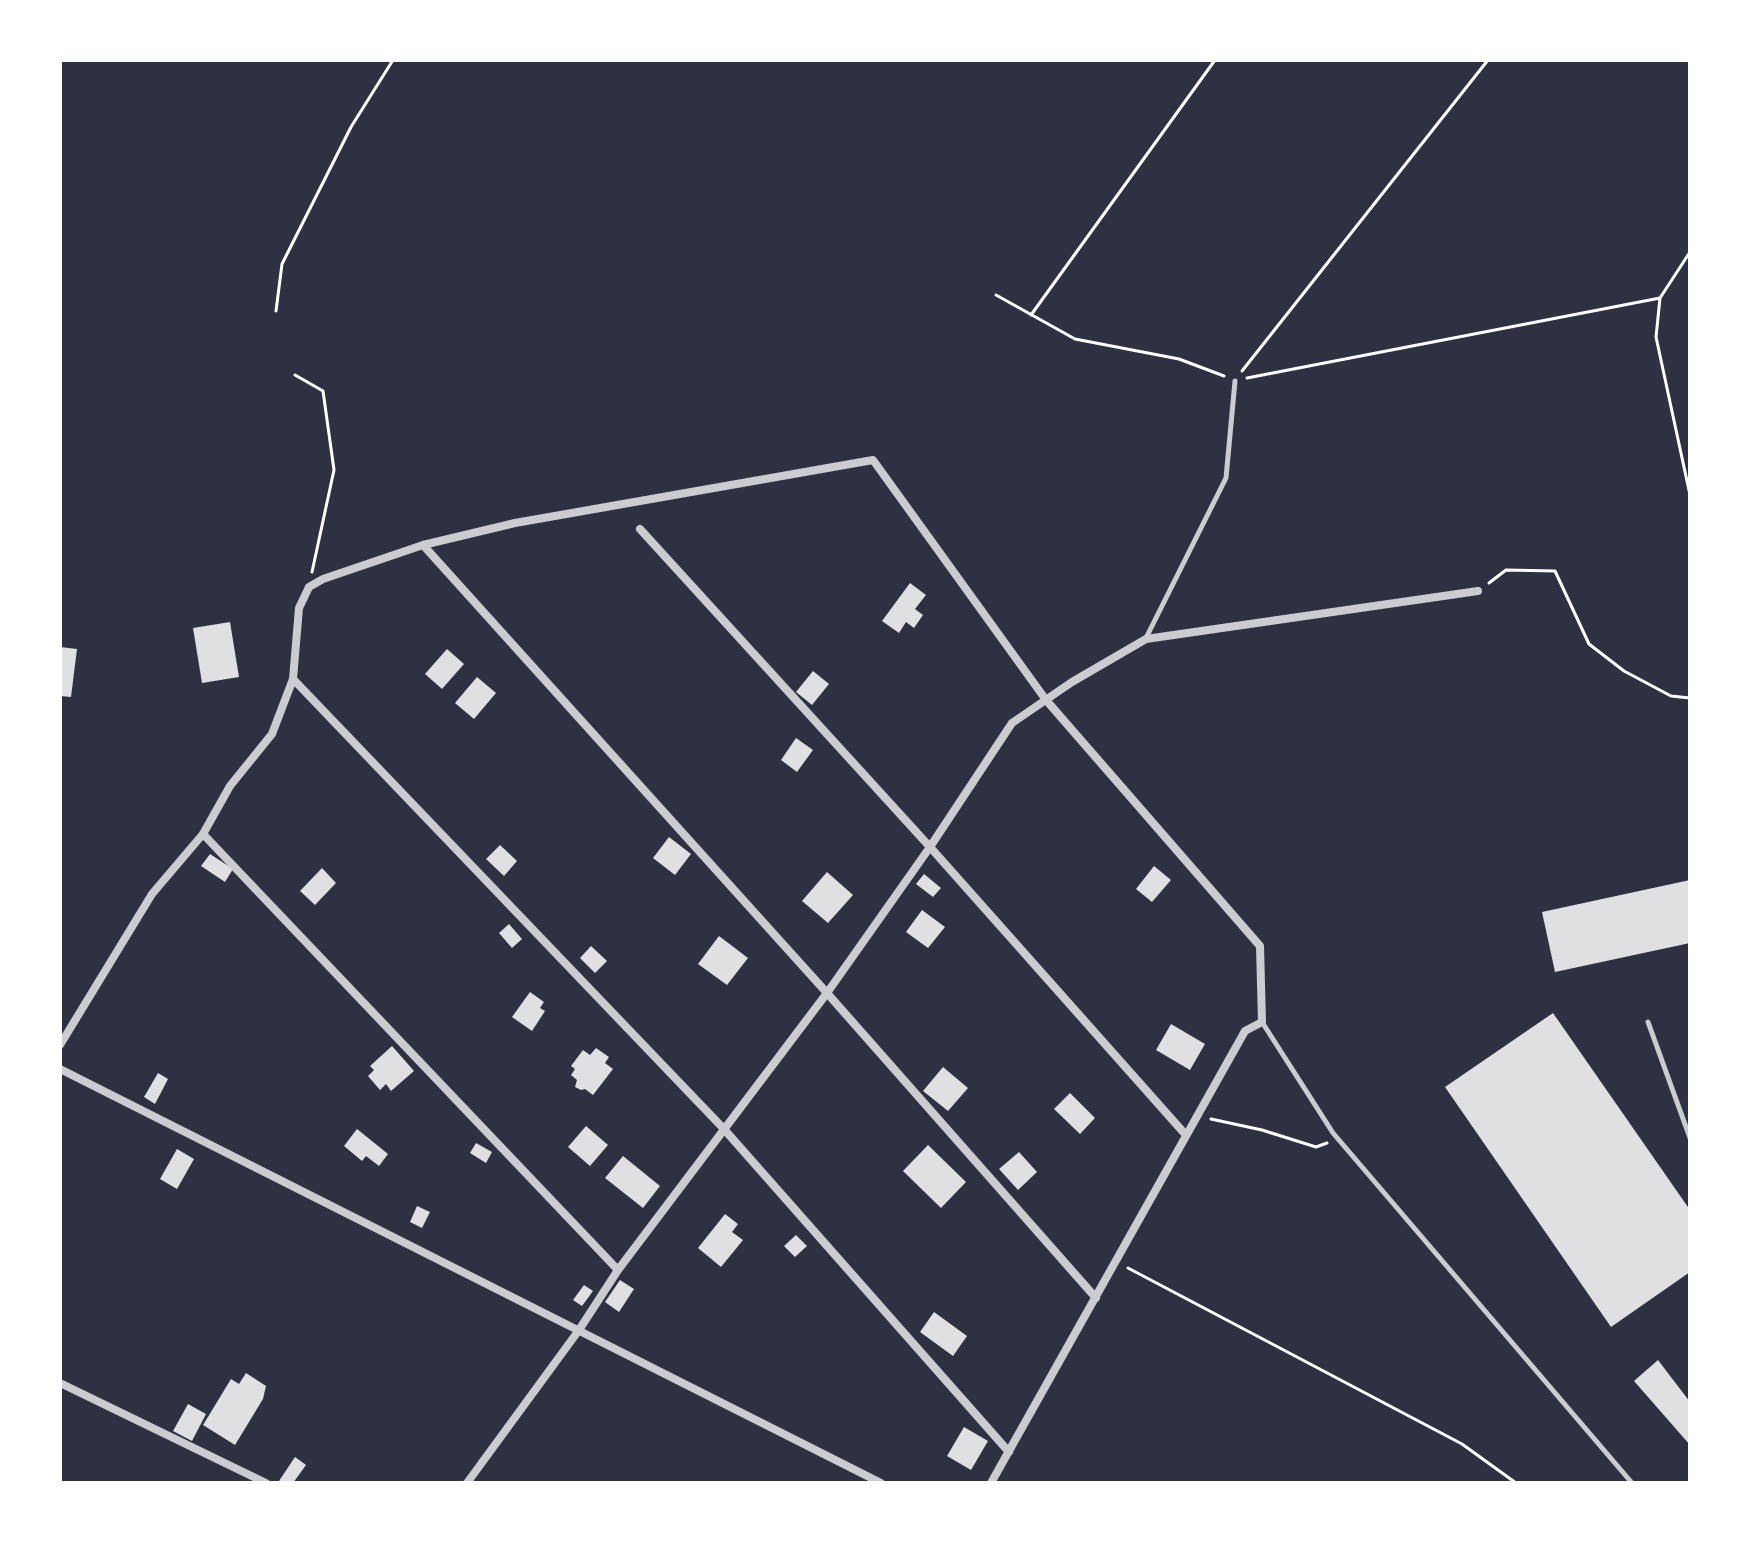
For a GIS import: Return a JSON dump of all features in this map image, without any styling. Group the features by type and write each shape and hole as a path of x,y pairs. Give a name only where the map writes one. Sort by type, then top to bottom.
{"street":[{"path":"60,1045 152,894 203,834 230,786 272,734 293,679 299,608 309,587 323,579 423,545 515,523 873,460 1046,700 1260,946 1262,1022 1245,1031 1195,1116 991,1483"},
{"path":"640,529 930,847 1185,1134"},
{"path":"423,545 827,993 1096,1298"},
{"path":"467,1483 579,1330 618,1270 827,993 930,847 1012,723 1072,682 1146,639 1478,591"},
{"path":"293,679 723,1128 1009,1452"},
{"path":"203,834 618,1270"},
{"path":"60,1069 881,1483"},
{"path":"60,1383 266,1483"}],"lane":[{"path":"1146,639 1226,478 1235,381"},
{"path":"1262,1022 1338,1139 1632,1483"},
{"path":"1648,1022 1690,1138"}],"path":[{"path":"276,311 282,264 351,127 393,60"},
{"path":"1031,315 1215,60"},
{"path":"1235,381 1488,60"},
{"path":"1690,252 1660,298 1656,337 1690,495"},
{"path":"996,295 1075,339 1179,359 1235,381 1660,298"},
{"path":"295,375 323,391 334,470 309,587"},
{"path":"1478,591 1506,570 1555,571 1589,644 1624,671 1671,696 1690,698"},
{"path":"1195,1116 1262,1130 1316,1147 1338,1139"},
{"path":"1116,1261 1462,1444 1516,1483"}],"building":[{"path":"910,583 926,595 915,609 923,615 914,628 906,622 899,633 882,621"},
{"path":"230,622 239,677 202,683 193,628"},
{"path":"60,647 77,649 71,697 60,696"},
{"path":"447,649 464,664 442,689 425,674"},
{"path":"813,671 829,684 812,705 796,692"},
{"path":"477,677 496,693 474,719 455,703"},
{"path":"796,738 813,750 797,772 781,760"},
{"path":"669,837 691,854 675,875 653,858"},
{"path":"500,845 517,861 504,876 486,859"},
{"path":"210,854 233,869 225,882 201,866"},
{"path":"1154,866 1171,880 1152,902 1136,889"},
{"path":"322,868 336,883 315,905 300,891"},
{"path":"827,872 853,895 828,923 802,901"},
{"path":"924,874 941,888 933,897 916,884"},
{"path":"1690,880 1690,943 1555,972 1542,912"},
{"path":"922,910 945,927 928,948 906,932"},
{"path":"509,924 522,939 512,948 499,933"},
{"path":"719,936 748,958 727,985 698,964"},
{"path":"591,946 607,961 595,973 580,958"},
{"path":"530,992 544,1002 540,1008 545,1011 532,1031 512,1017"},
{"path":"1553,1013 1690,1210 1690,1272 1611,1327 1445,1087"},
{"path":"1171,1024 1205,1044 1190,1070 1156,1050"},
{"path":"392,1046 414,1071 391,1091 386,1084 380,1090 368,1076 374,1070 370,1066"},
{"path":"596,1048 609,1057 605,1063 613,1069 593,1095 575,1087 577,1080 571,1075 575,1069 571,1066 583,1050 590,1055"},
{"path":"943,1067 968,1088 948,1111 923,1091"},
{"path":"158,1073 168,1079 155,1104 144,1097"},
{"path":"1070,1093 1095,1118 1080,1134 1054,1109"},
{"path":"586,1126 608,1145 590,1166 568,1147"},
{"path":"357,1129 388,1154 379,1166 366,1156 362,1161 344,1146"},
{"path":"476,1143 492,1152 486,1163 470,1153"},
{"path":"928,1145 966,1182 941,1208 903,1171"},
{"path":"177,1149 194,1159 177,1189 160,1179"},
{"path":"1019,1152 1037,1172 1018,1190 999,1169"},
{"path":"623,1156 660,1186 643,1208 605,1178"},
{"path":"417,1206 430,1212 422,1228 410,1222"},
{"path":"725,1214 738,1224 732,1232 743,1240 721,1267 698,1248"},
{"path":"796,1235 807,1246 795,1257 784,1246"},
{"path":"620,1280 634,1289 619,1312 605,1302"},
{"path":"584,1285 593,1291 582,1306 573,1300"},
{"path":"934,1312 967,1336 953,1356 920,1332"},
{"path":"1658,1360 1690,1402 1690,1445 1634,1381"},
{"path":"246,1373 266,1386 263,1399 235,1445 203,1425 231,1379 239,1384"},
{"path":"188,1404 206,1414 192,1441 173,1431"},
{"path":"964,1427 988,1441 971,1470 947,1456"},
{"path":"295,1457 306,1465 293,1483 282,1483 279,1481"}]}
